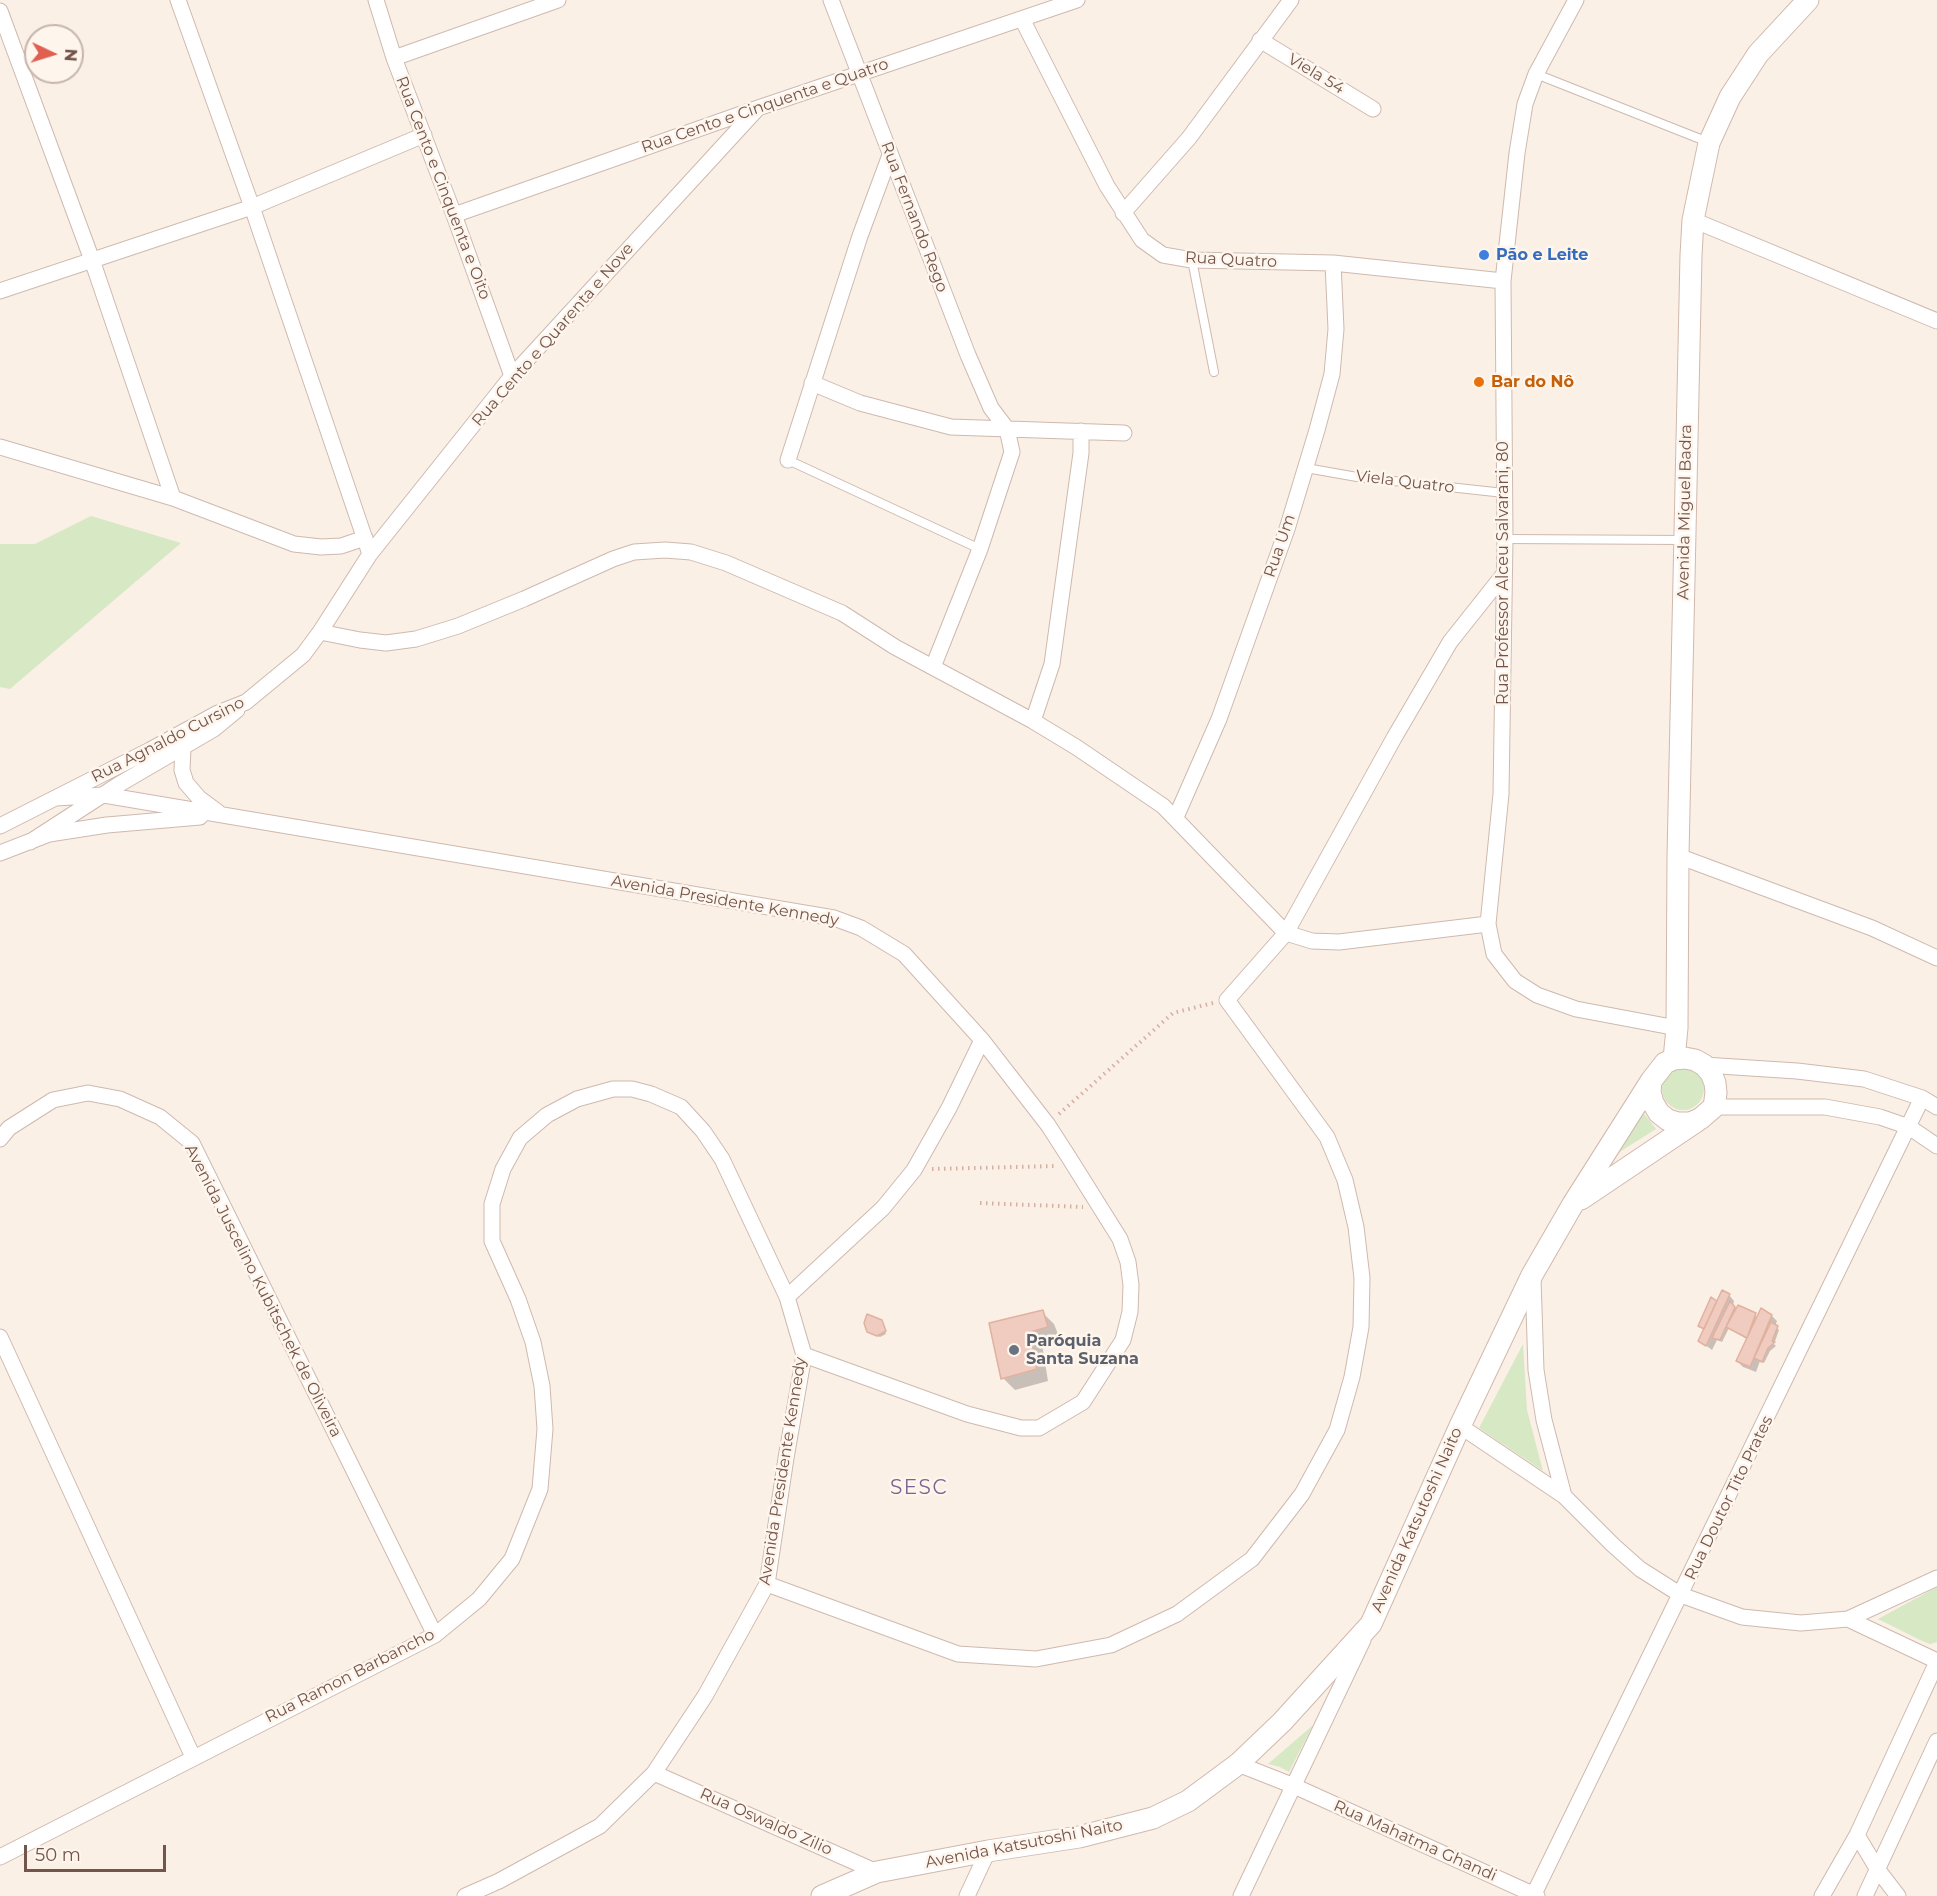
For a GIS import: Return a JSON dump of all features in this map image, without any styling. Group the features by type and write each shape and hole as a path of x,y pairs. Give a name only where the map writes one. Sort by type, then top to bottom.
{"main road":[{"name":"Avenida Miguel Badra","path":"1674,1059 1677,1028 1684,540 1690,255 1693,220 1709,143 1730,97 1758,54 1808,0"},
{"path":"1685,1058 1704,1065 1711,1073 1715,1083 1707,1113 1573,1204 1651,1081 1665,1063 1685,1058"},
{"path":"1651,1081 1650,1092 1653,1104 1668,1120 1689,1123 1707,1113"},
{"name":"Avenida Katsutoshi Naito","path":"822,1896 877,1872 1079,1837 1154,1818 1188,1801 1238,1764 1282,1722 1371,1624 1460,1426 1532,1275 1573,1204"}],"street":[{"path":"178,0 252,207 370,554"},
{"name":"Rua Cento e Cinquenta e Oito","path":"376,0 394,58 512,376"},
{"path":"394,58 558,0"},
{"name":"Rua Fernando Rego","path":"831,0 980,385 991,408 1007,429"},
{"name":"Rua Cento e Cinquenta e Quatro","path":"454,215 758,108 1077,0"},
{"path":"1123,213 1189,138 1291,0"},
{"name":"Rua Professor Alceu Salvarani, 80","path":"1576,0 1536,74 1525,104 1517,153 1503,281 1505,539 1501,794 1488,924 1494,954 1515,981 1538,995 1576,1009 1677,1028"},
{"path":"0,11 92,260 173,498"},
{"name":"Rua Quatro","path":"1022,19 1123,213 1142,240 1163,255 1192,261 1333,263 1503,281"},
{"name":"Viela 54","path":"1260,40 1373,109"},
{"name":"Rua Cento e Quarenta e Nove","path":"320,632 370,554 512,376 758,108"},
{"path":"0,291 252,207 424,135"},
{"path":"788,460 860,236 890,155"},
{"path":"1693,220 1937,321"},
{"name":"Rua Um","path":"1176,818 1219,719 1287,529 1306,468 1332,374 1336,329 1333,263"},
{"path":"812,383 860,403 951,427 1124,433"},
{"path":"933,667 980,549 1010,463 1012,452 1007,429"},
{"path":"1033,721 1052,664 1081,453 1081,432"},
{"path":"0,447 173,498 294,544 321,548 340,546 365,538"},
{"path":"320,632 386,643 416,639 458,626 634,552 665,550 692,552 726,563 843,613 895,647 1033,721 1076,747 1163,806 1286,933 1312,941 1338,942 1488,924"},
{"path":"767,1584 958,1654 1036,1659 1111,1645 1177,1614 1252,1559 1302,1494 1337,1430 1352,1377 1362,1327 1362,1278 1356,1227 1345,1180 1327,1137 1227,1000 1286,933 1450,642 1504,574"},
{"name":"Rua Agnaldo Cursino","path":"0,826 208,718 246,702 303,655 320,632"},
{"path":"0,853 30,842 214,729 246,702"},
{"path":"183,748 182,770 186,783 199,798 224,816"},
{"path":"107,825 102,808 104,795 150,750"},
{"name":"Avenida Presidente Kennedy","path":"57,798 104,795 834,918 861,928 904,954 982,1040 1048,1125 1120,1239 1128,1262 1131,1285 1130,1312 1123,1340 1083,1402 1039,1428 1021,1428 967,1414 804,1355"},
{"name":"Avenida Presidente Kennedy","path":"30,842 50,834 107,825 224,816"},
{"path":"1678,856 1872,928 1937,958"},
{"path":"787,1297 883,1208 914,1170 949,1108 982,1040"},
{"path":"1704,1065 1797,1071 1864,1079 1922,1098 1937,1107"},
{"name":"Rua Ramon Barbancho","path":"0,1857 435,1635 479,1599 512,1559 540,1490 545,1429 542,1386 533,1342 518,1299 492,1241 492,1204 503,1169 520,1138 547,1115 577,1099 614,1089 632,1089 651,1094 681,1107 703,1131 722,1159 787,1297"},
{"name":"Avenida Juscelino Kubitschek de Oliveira","path":"0,1139 9,1128 53,1100 88,1092 120,1099 160,1117 192,1143 435,1635"},
{"name":"Rua Doutor Tito Prates","path":"1535,1896 1922,1098"},
{"path":"1707,1113 1825,1107 1880,1117 1909,1127 1937,1146"},
{"path":"1532,1275 1536,1371 1544,1420 1564,1496"},
{"name":"Avenida Presidente Kennedy","path":"465,1896 499,1881 600,1826 654,1773 705,1696 767,1584 804,1355 787,1297"},
{"path":"0,1336 193,1757"},
{"path":"1460,1426 1564,1496 1640,1569 1681,1595 1742,1617 1801,1623 1848,1619 1937,1578"},
{"path":"1822,1896 1857,1835 1937,1662 1848,1619"},
{"path":"1241,1896 1371,1624"},
{"path":"1865,1896 1937,1741"},
{"name":"Rua Mahatma Ghandi","path":"1238,1764 1294,1786 1535,1896"},
{"name":"Rua Oswaldo Zilio","path":"654,1773 877,1872"},
{"path":"1857,1835 1878,1870 1898,1896"},
{"path":"968,1896 988,1851"}],"lane":[{"path":"1536,74 1709,143"},
{"path":"1192,261 1214,372"},
{"path":"788,460 980,549"},
{"name":"Viela Quatro","path":"1306,468 1357,477 1504,493"},
{"path":"1505,539 1684,540"}],"path":[{"path":"1048,1125 1173,1013 1227,1000"},
{"path":"931,1169 1057,1166"},
{"path":"980,1203 1086,1207"}],"green space":[{"path":"91,516 181,543 10,689 0,687 0,544 35,544"},
{"path":"1683,1068 1691,1069 1698,1074 1703,1081 1703,1097 1698,1104 1691,1109 1683,1110 1675,1109 1668,1104 1663,1097 1662,1089 1663,1081 1668,1074 1675,1069"},
{"path":"1642,1111 1656,1129 1610,1158"},
{"path":"1523,1344 1527,1410 1543,1471 1479,1428"},
{"path":"1937,1587 1937,1642 1930,1644 1878,1619"},
{"path":"1313,1725 1289,1772 1268,1764"}],"building":[{"path":"1722,1290 1730,1294 1706,1346 1698,1341"},
{"path":"1711,1297 1717,1301 1704,1329 1698,1326"},
{"path":"1730,1301 1735,1307 1720,1340 1712,1338"},
{"path":"1738,1305 1756,1313 1747,1338 1726,1327"},
{"path":"1761,1308 1772,1315 1750,1367 1736,1361"},
{"name":"Paróquia Santa Suzana","path":"1043,1310 1048,1327 1030,1332 1037,1369 1001,1379 989,1323"},
{"path":"867,1314 882,1320 886,1331 877,1336 867,1332 864,1323"},
{"path":"1771,1322 1778,1326 1772,1341 1775,1342 1768,1348 1762,1362 1754,1358"}],"place":[{"name":"Pão e Leite","path":"1484,255"},
{"name":"Bar do Nô","path":"1479,382"},
{"name":"Paróquia Santa Suzana","path":"1014,1350"}],"district":[{"name":"SESC","path":"919,1488"}]}
